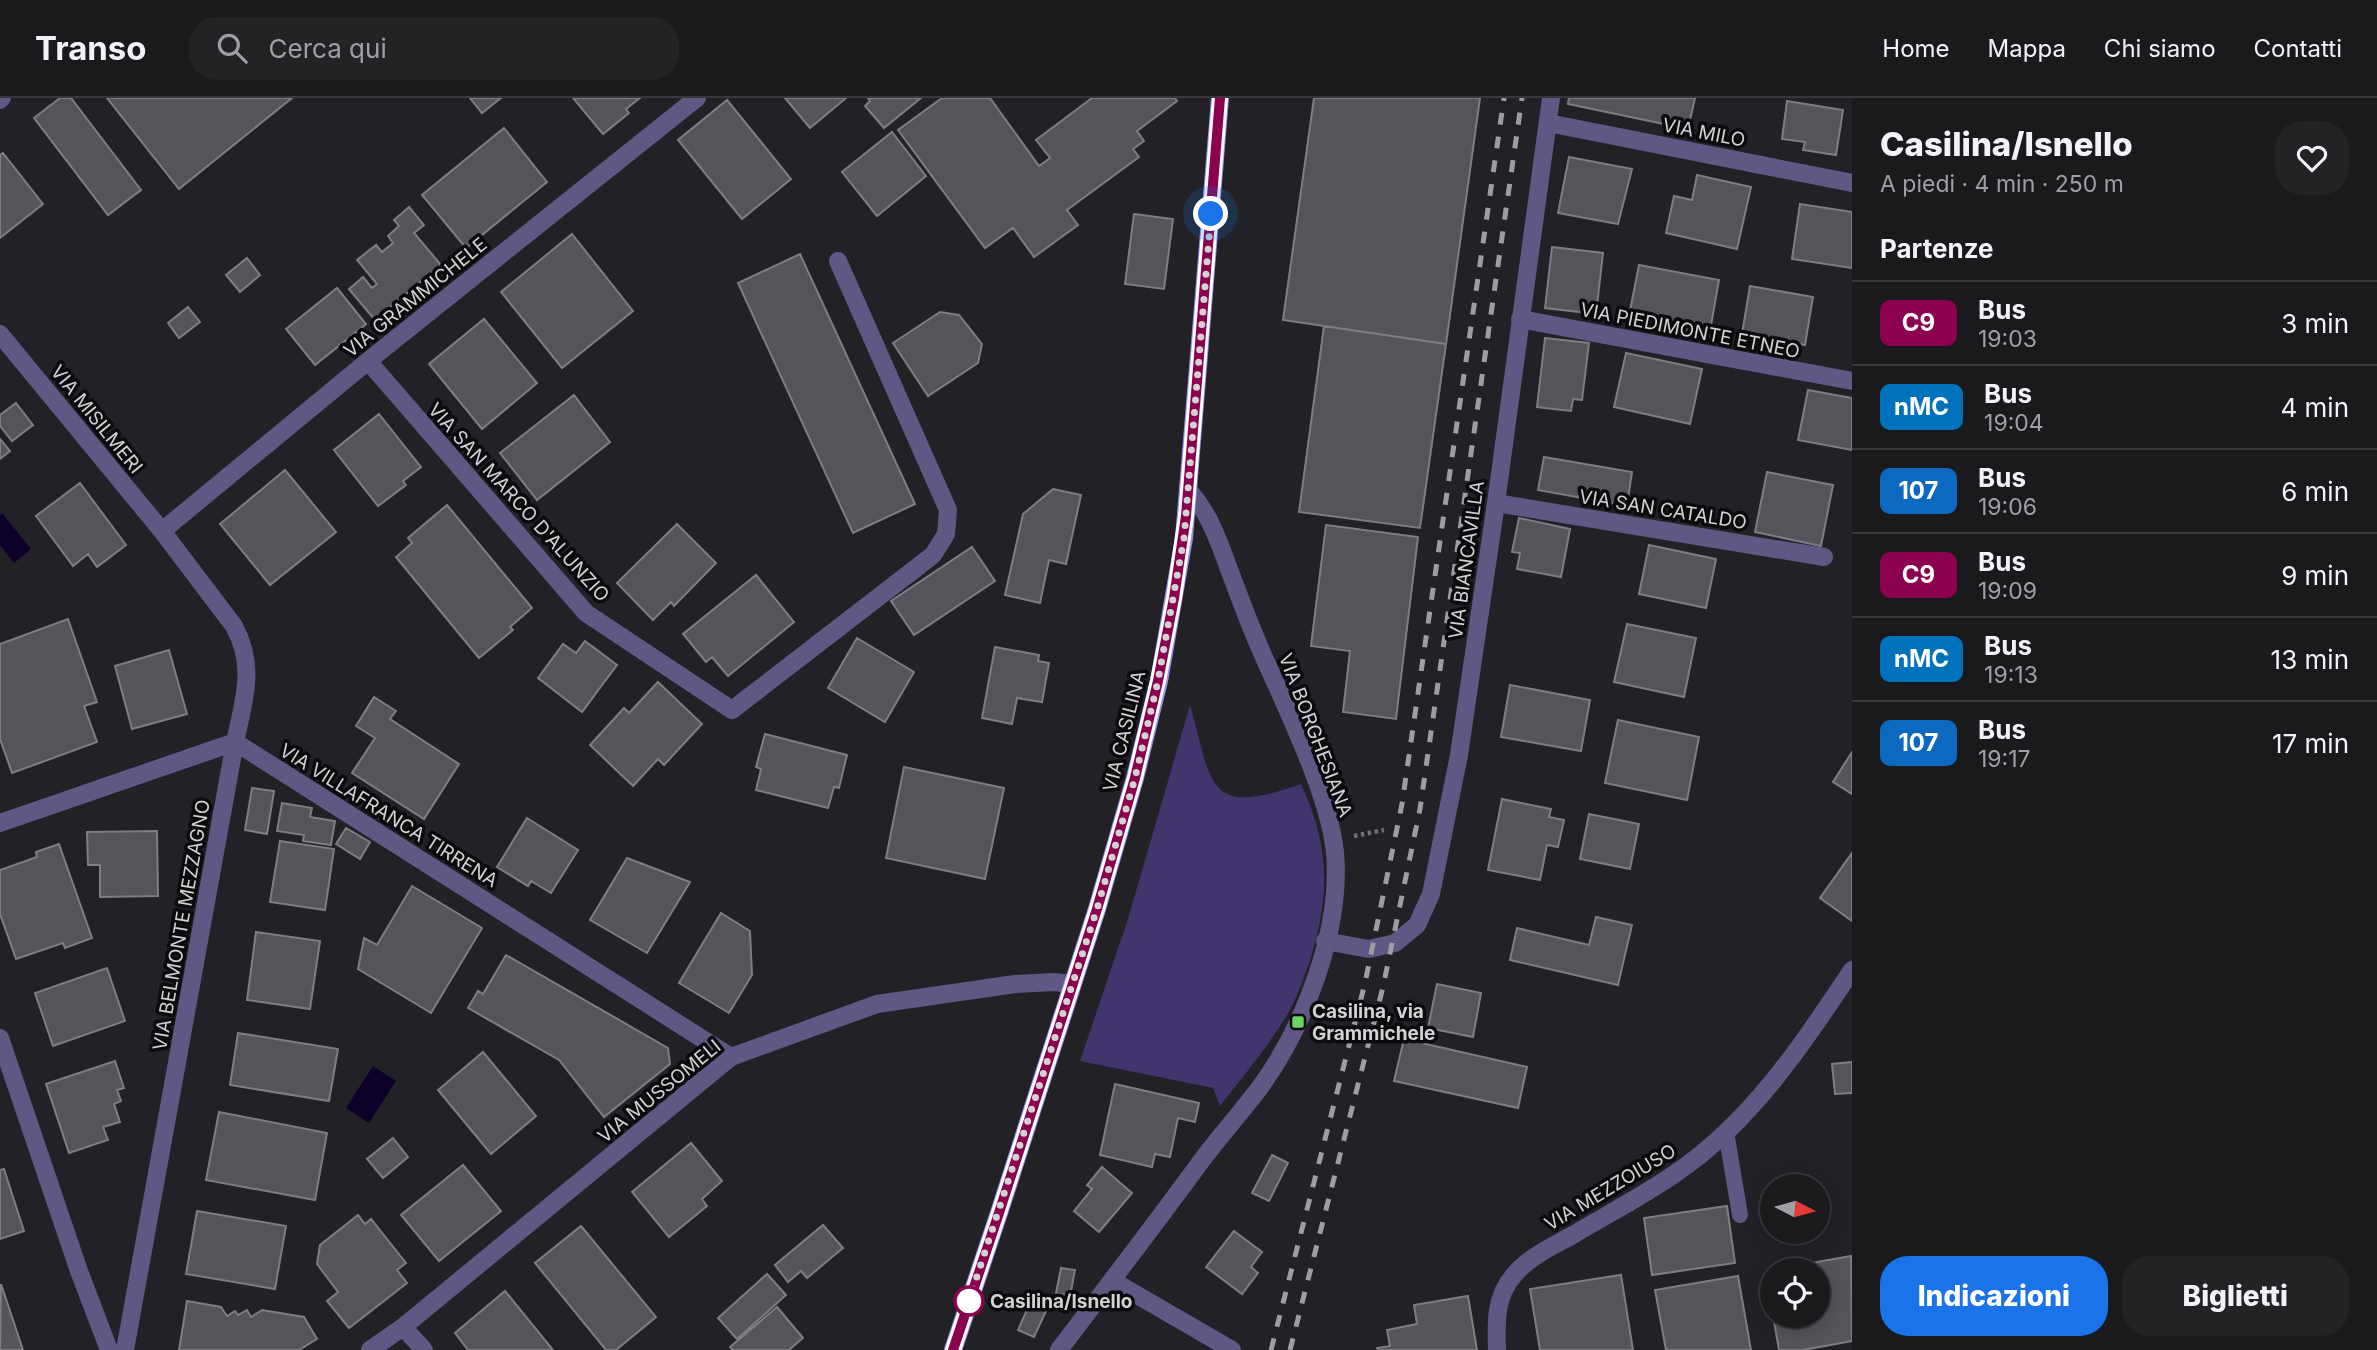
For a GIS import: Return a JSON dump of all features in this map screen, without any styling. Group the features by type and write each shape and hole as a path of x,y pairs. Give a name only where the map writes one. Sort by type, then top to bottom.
{"main road":[{"name":"VIA CASILINA","path":"953,1350 1108,873 1144,742 1169,627 1189,491 1220,98"}],"street":[{"name":"VIA GRAMMICHELE","path":"162,531 368,361 697,98"},
{"name":"VIA BIANCAVILLA","path":"1325,941 1360,948 1381,948 1409,934 1427,906 1456,772 1551,98"},
{"name":"VIA MILO","path":"1548,123 1852,183"},
{"name":"VIA SAN MARCO D'ALUNZIO","path":"368,361 586,613 732,710 933,555 946,534 948,510 838,261"},
{"name":"VIA PIEDIMONTE ETNEO","path":"1520,319 1852,382"},
{"name":"VIA MISILMERI","path":"0,334 162,531"},
{"name":"VIA BORGHESIANA","path":"1059,1350 1206,1154 1258,1091 1279,1059 1298,1022 1325,941 1336,882 1334,850 1327,817 1308,762 1248,621 1211,523 1189,491"},
{"name":"VIA SAN CATALDO","path":"1496,503 1824,557"},
{"name":"VIA BELMONTE MEZZAGNO","path":"125,1350 246,689 247,668 245,650 234,626 162,531"},
{"path":"0,823 235,742"},
{"name":"VIA VILLAFRANCA TIRRENA","path":"235,742 731,1057"},
{"name":"VIA MEZZOIUSO","path":"1497,1350 1499,1302 1512,1276 1542,1252 1676,1173 1726,1132 1778,1078 1852,970"},
{"name":"VIA MUSSOMELI","path":"370,1350 403,1327 731,1057 877,1004 1015,984 1072,984"},
{"path":"0,1038 79,1271 109,1350"},
{"path":"1113,1281 1232,1350"},
{"path":"403,1327 424,1350"}],"lane":[{"path":"1726,1132 1740,1215"}],"shaded area":[{"path":"2,513 31,549 14,563 0,545"},
{"path":"1190,705 1210,774 1218,787 1230,795 1246,797 1270,794 1301,784 1318,830 1324,874 1315,942 1296,998 1272,1038 1220,1106 1213,1088 1080,1061 1128,919"},
{"path":"373,1066 396,1081 369,1123 346,1108"}],"building":[{"path":"60,98 71,98 141,190 108,215 34,118"},
{"path":"107,98 292,98 179,189"},
{"path":"470,98 501,98 482,113"},
{"path":"573,98 640,98 626,109 629,113 603,134"},
{"path":"785,98 846,98 810,128"},
{"path":"868,98 921,98 884,128 865,106 870,101"},
{"path":"942,98 990,98 1039,166 1050,158 1036,140 1092,98 1175,98 1177,101 1137,131 1144,141 1133,149 1139,157 1067,210 1078,225 1034,257 1013,228 985,248 898,130"},
{"path":"1314,98 1480,98 1446,344 1283,320"},
{"path":"1569,98 1695,98 1688,129 1568,104"},
{"path":"727,100 791,179 742,219 678,140"},
{"path":"1787,101 1843,110 1836,155 1803,150 1805,142 1782,139"},
{"path":"504,128 547,182 466,248 422,195"},
{"path":"892,132 926,176 877,216 842,172"},
{"path":"3,153 43,204 0,238 0,155"},
{"path":"1569,157 1632,169 1618,224 1558,213"},
{"path":"1697,175 1751,187 1737,249 1666,233 1674,196 1692,200"},
{"path":"1800,204 1852,212 1852,268 1792,259"},
{"path":"409,207 424,225 414,233 441,265 375,320 349,289 363,277 372,288 377,284 357,260 376,245 382,252 393,243 388,236 399,226 394,220"},
{"path":"1134,214 1173,219 1164,289 1125,284"},
{"path":"572,234 633,311 562,368 501,292"},
{"path":"1552,247 1603,253 1596,314 1545,308"},
{"path":"800,254 915,504 853,533 738,283"},
{"path":"247,258 260,275 240,292 226,275"},
{"path":"1639,265 1719,280 1709,337 1628,321"},
{"path":"1750,286 1813,297 1805,345 1742,334"},
{"path":"337,288 366,324 315,365 286,329"},
{"path":"188,307 200,322 179,338 168,323"},
{"path":"940,312 959,315 982,344 978,363 928,396 893,343"},
{"path":"484,319 537,383 482,429 429,364"},
{"path":"1324,326 1446,344 1420,528 1299,512"},
{"path":"1545,338 1589,343 1582,400 1573,399 1571,411 1537,407"},
{"path":"1626,353 1702,369 1690,424 1614,407"},
{"path":"1808,390 1852,398 1852,450 1798,440"},
{"path":"574,395 610,442 537,500 500,453"},
{"path":"16,403 33,425 12,441 0,426 0,415"},
{"path":"379,414 421,467 403,481 406,485 378,506 334,450"},
{"path":"0,439 10,451 0,459"},
{"path":"1544,457 1632,472 1627,506 1538,490"},
{"path":"285,470 336,532 270,585 220,524"},
{"path":"1767,472 1833,485 1821,546 1755,532"},
{"path":"80,483 126,545 97,567 88,554 73,566 36,516"},
{"path":"1053,489 1081,495 1066,564 1049,560 1040,603 1005,595 1023,514"},
{"path":"447,505 532,608 510,627 513,630 479,658 396,557 412,543 408,538"},
{"path":"1519,518 1570,529 1561,577 1517,569 1520,553 1512,552"},
{"path":"677,524 716,563 674,606 671,602 653,620 617,583"},
{"path":"1326,525 1418,537 1396,719 1343,712 1350,651 1311,646"},
{"path":"1649,545 1716,559 1706,608 1639,594"},
{"path":"972,547 995,581 914,635 891,601"},
{"path":"756,575 794,622 728,676 712,657 706,662 683,634"},
{"path":"68,619 97,702 84,706 97,742 12,773 0,739 0,644"},
{"path":"1627,624 1696,638 1684,697 1614,682"},
{"path":"857,638 914,672 885,722 828,688"},
{"path":"585,641 617,665 582,712 538,678 563,644 576,653"},
{"path":"995,647 1039,655 1038,661 1049,663 1042,702 1017,698 1012,724 982,718"},
{"path":"169,650 187,714 132,729 115,666"},
{"path":"658,682 702,724 664,765 658,759 633,786 590,745 624,708 629,713"},
{"path":"1510,685 1590,700 1581,751 1501,737"},
{"path":"374,697 396,711 390,719 459,764 424,819 352,773 375,738 356,726"},
{"path":"1618,720 1699,737 1687,800 1605,783"},
{"path":"765,734 847,755 839,788 834,787 828,808 756,790 761,769 756,767"},
{"path":"1852,752 1852,794 1833,782"},
{"path":"904,767 1004,788 985,879 886,858"},
{"path":"252,788 274,791 267,834 245,830"},
{"path":"1502,799 1551,809 1549,817 1564,820 1558,847 1547,845 1540,880 1488,870"},
{"path":"282,803 312,808 310,817 335,821 331,845 303,841 304,835 277,831"},
{"path":"1589,814 1639,824 1630,869 1580,859"},
{"path":"527,818 578,850 551,893 531,881 528,886 497,867"},
{"path":"346,828 370,842 360,859 336,844"},
{"path":"157,831 158,896 100,897 100,865 88,865 87,832"},
{"path":"280,841 334,849 325,910 270,902"},
{"path":"59,844 92,938 65,948 63,943 16,959 0,914 0,870 37,857 36,852"},
{"path":"1852,853 1852,921 1820,898"},
{"path":"627,858 690,882 647,953 590,920"},
{"path":"412,886 482,928 431,1013 358,969 364,938 377,945"},
{"path":"721,913 750,931 752,975 729,1013 679,983"},
{"path":"1596,917 1632,925 1618,985 1510,960 1517,928 1589,945"},
{"path":"256,932 320,941 310,1009 247,1000"},
{"path":"506,955 668,1048 670,1064 604,1117 559,1060 468,1008 478,991 483,994"},
{"path":"107,968 125,1021 53,1046 35,993"},
{"path":"1437,984 1481,993 1473,1037 1428,1028"},
{"path":"238,1033 338,1049 329,1101 230,1085"},
{"path":"1404,1039 1527,1067 1518,1108 1394,1081"},
{"path":"483,1052 536,1116 491,1154 438,1090"},
{"path":"115,1061 124,1088 117,1090 121,1101 114,1104 120,1122 103,1127 108,1140 69,1153 46,1084"},
{"path":"1852,1062 1852,1093 1835,1094 1832,1064"},
{"path":"1115,1084 1199,1103 1195,1122 1178,1118 1170,1157 1155,1154 1152,1167 1100,1155"},
{"path":"219,1112 327,1133 315,1200 206,1180"},
{"path":"393,1138 408,1157 383,1178 367,1159"},
{"path":"691,1143 722,1181 702,1199 707,1206 669,1237 632,1192"},
{"path":"1272,1155 1288,1163 1269,1201 1252,1193"},
{"path":"463,1165 501,1211 439,1261 401,1215"},
{"path":"1102,1167 1132,1193 1099,1232 1074,1211 1092,1189 1087,1185"},
{"path":"4,1169 24,1231 0,1239 0,1170"},
{"path":"1727,1206 1735,1263 1652,1275 1644,1218"},
{"path":"197,1211 286,1226 275,1289 186,1274"},
{"path":"358,1215 365,1224 371,1219 406,1263 397,1270 407,1283 349,1328 327,1301 338,1292 317,1264 320,1245"},
{"path":"823,1225 843,1248 807,1278 801,1271 788,1282 775,1265"},
{"path":"581,1226 656,1317 616,1350 606,1350 535,1263"},
{"path":"1234,1231 1262,1252 1251,1267 1258,1273 1242,1294 1206,1267"},
{"path":"1851,1256 1852,1341 1803,1350 1779,1350 1775,1328 1830,1328 1830,1260"},
{"path":"1061,1268 1075,1270 1070,1296 1056,1293"},
{"path":"767,1274 786,1295 737,1339 718,1318"},
{"path":"1621,1275 1633,1350 1540,1350 1530,1289"},
{"path":"1738,1276 1751,1350 1666,1350 1655,1290"},
{"path":"1,1284 23,1350 0,1350"},
{"path":"505,1291 553,1350 468,1350 455,1333"},
{"path":"1468,1296 1477,1350 1378,1350 1377,1348 1390,1346 1387,1330 1417,1324 1414,1305"},
{"path":"187,1301 221,1307 227,1316 235,1311 238,1315 247,1310 251,1317 262,1310 304,1317 317,1339 299,1350 179,1350"},
{"path":"1030,1303 1046,1311 1034,1337 1018,1330"},
{"path":"777,1307 803,1338 789,1350 733,1350 730,1347"}],"railway":[{"path":"1271,1350 1365,983 1402,804 1504,98"},
{"path":"1290,1350 1383,987 1420,809 1522,98"}],"bus line":[{"name":"C9","path":"953,1350 1097,909 1135,778 1158,681 1184,538 1220,98"}],"place":[{"name":"Casilina, via Grammichele","path":"1298,1022"},
{"name":"Casilina/Isnello","path":"969,1301"}],"route":[{"path":"969,1301 1097,909 1135,778 1158,681 1184,538 1211,214"}]}
